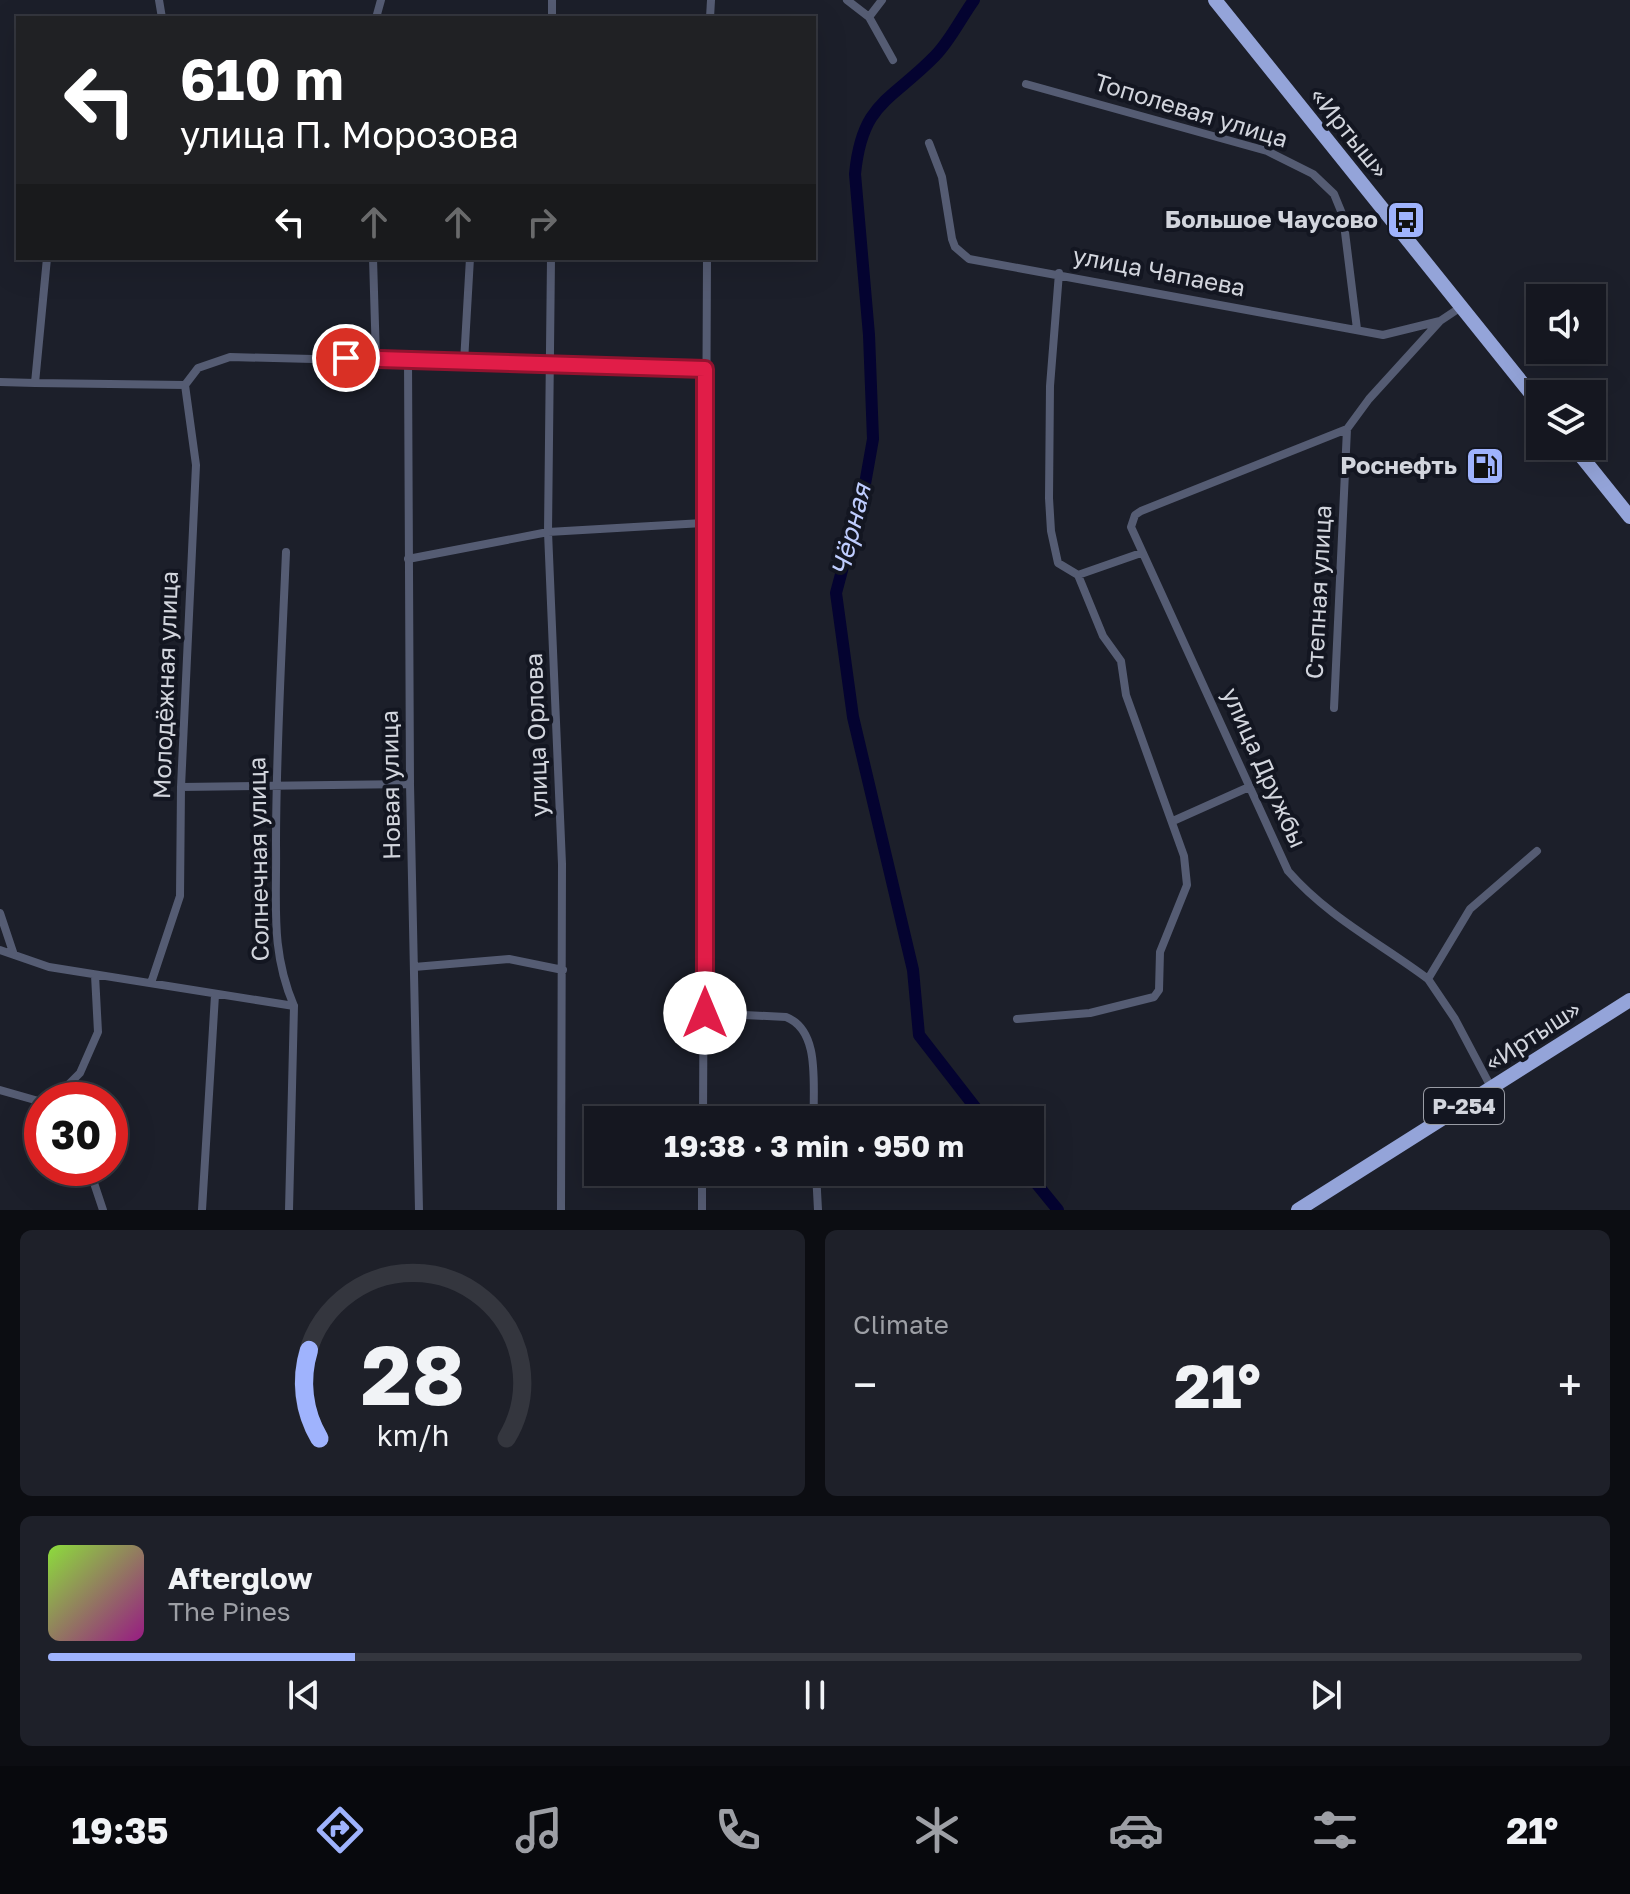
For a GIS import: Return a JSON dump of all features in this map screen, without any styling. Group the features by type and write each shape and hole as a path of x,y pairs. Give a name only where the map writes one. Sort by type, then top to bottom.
{"highway":[{"name":"«Иртыш»","path":"1215,0 1526,388"},
{"path":"1584,460 1630,517"},
{"name":"«Иртыш»","path":"1298,1210 1630,1000"}],"street":[{"path":"847,0 869,17 893,60"},
{"path":"869,17 882,0"},
{"name":"Тополевая улица","path":"1026,84 1267,151 1313,174 1334,194 1346,230 1357,329"},
{"name":"улица Чапаева","path":"929,143 942,177 952,239 960,253 969,259 1396,334 1440,321 1461,307"},
{"path":"35,383 47,260"},
{"path":"373,260 376,359"},
{"path":"464,362 470,260"},
{"name":"улица Орлова","path":"551,260 548,532 561,808 561,1210"},
{"path":"703,1106 703,523 707,260"},
{"path":"1017,1019 1090,1013 1154,997 1159,990 1160,952 1187,885 1184,856 1126,695 1121,661 1103,636 1078,575 1058,563 1051,531 1050,386 1059,273"},
{"path":"1347,429 1369,399 1440,321"},
{"path":"0,382 185,385 198,368 213,359 230,357 408,359 705,369"},
{"name":"Новая улица","path":"408,359 410,784 419,1210"},
{"name":"Молодёжная улица","path":"151,983 180,896 181,787 196,465 185,385"},
{"name":"улица Дружбы","path":"1347,429 1141,511 1132,521 1133,536 1281,860 1298,883 1354,930 1428,979"},
{"name":"Степная улица","path":"1334,708 1347,429"},
{"path":"408,559 548,532 703,523"},
{"name":"Солнечная улица","path":"286,552 276,785 278,962 294,1006 289,1210"},
{"path":"1078,575 1141,553"},
{"path":"181,787 410,784"},
{"path":"1173,821 1249,787"},
{"path":"1492,1089 1455,1019 1428,979 1470,909 1537,851"},
{"path":"0,913 14,955"},
{"path":"0,950 49,967 294,1006"},
{"path":"414,967 509,959 563,970"},
{"path":"71,1082 80,1073 98,1032 95,975"},
{"path":"202,1210 215,995"},
{"path":"705,1013 786,1017 798,1022 806,1031 811,1050 813,1106"},
{"path":"0,1090 24,1097"},
{"path":"95,1186 103,1210"},
{"path":"702,1186 702,1210"},
{"path":"817,1186 818,1210"}],"waterway":[{"name":"Чёрная","path":"974,0 940,50 881,105 864,132 859,150 855,174 869,335 873,439 865,484 836,593 853,717 913,970 919,1035 974,1106"},
{"name":"Чёрная","path":"1038,1186 1058,1210"}],"place":[{"name":"Большое Чаусово","path":"1406,220"},
{"name":"Роснефть","path":"1485,466"}],"route":[{"path":"346,358 705,369 705,1013"}]}
